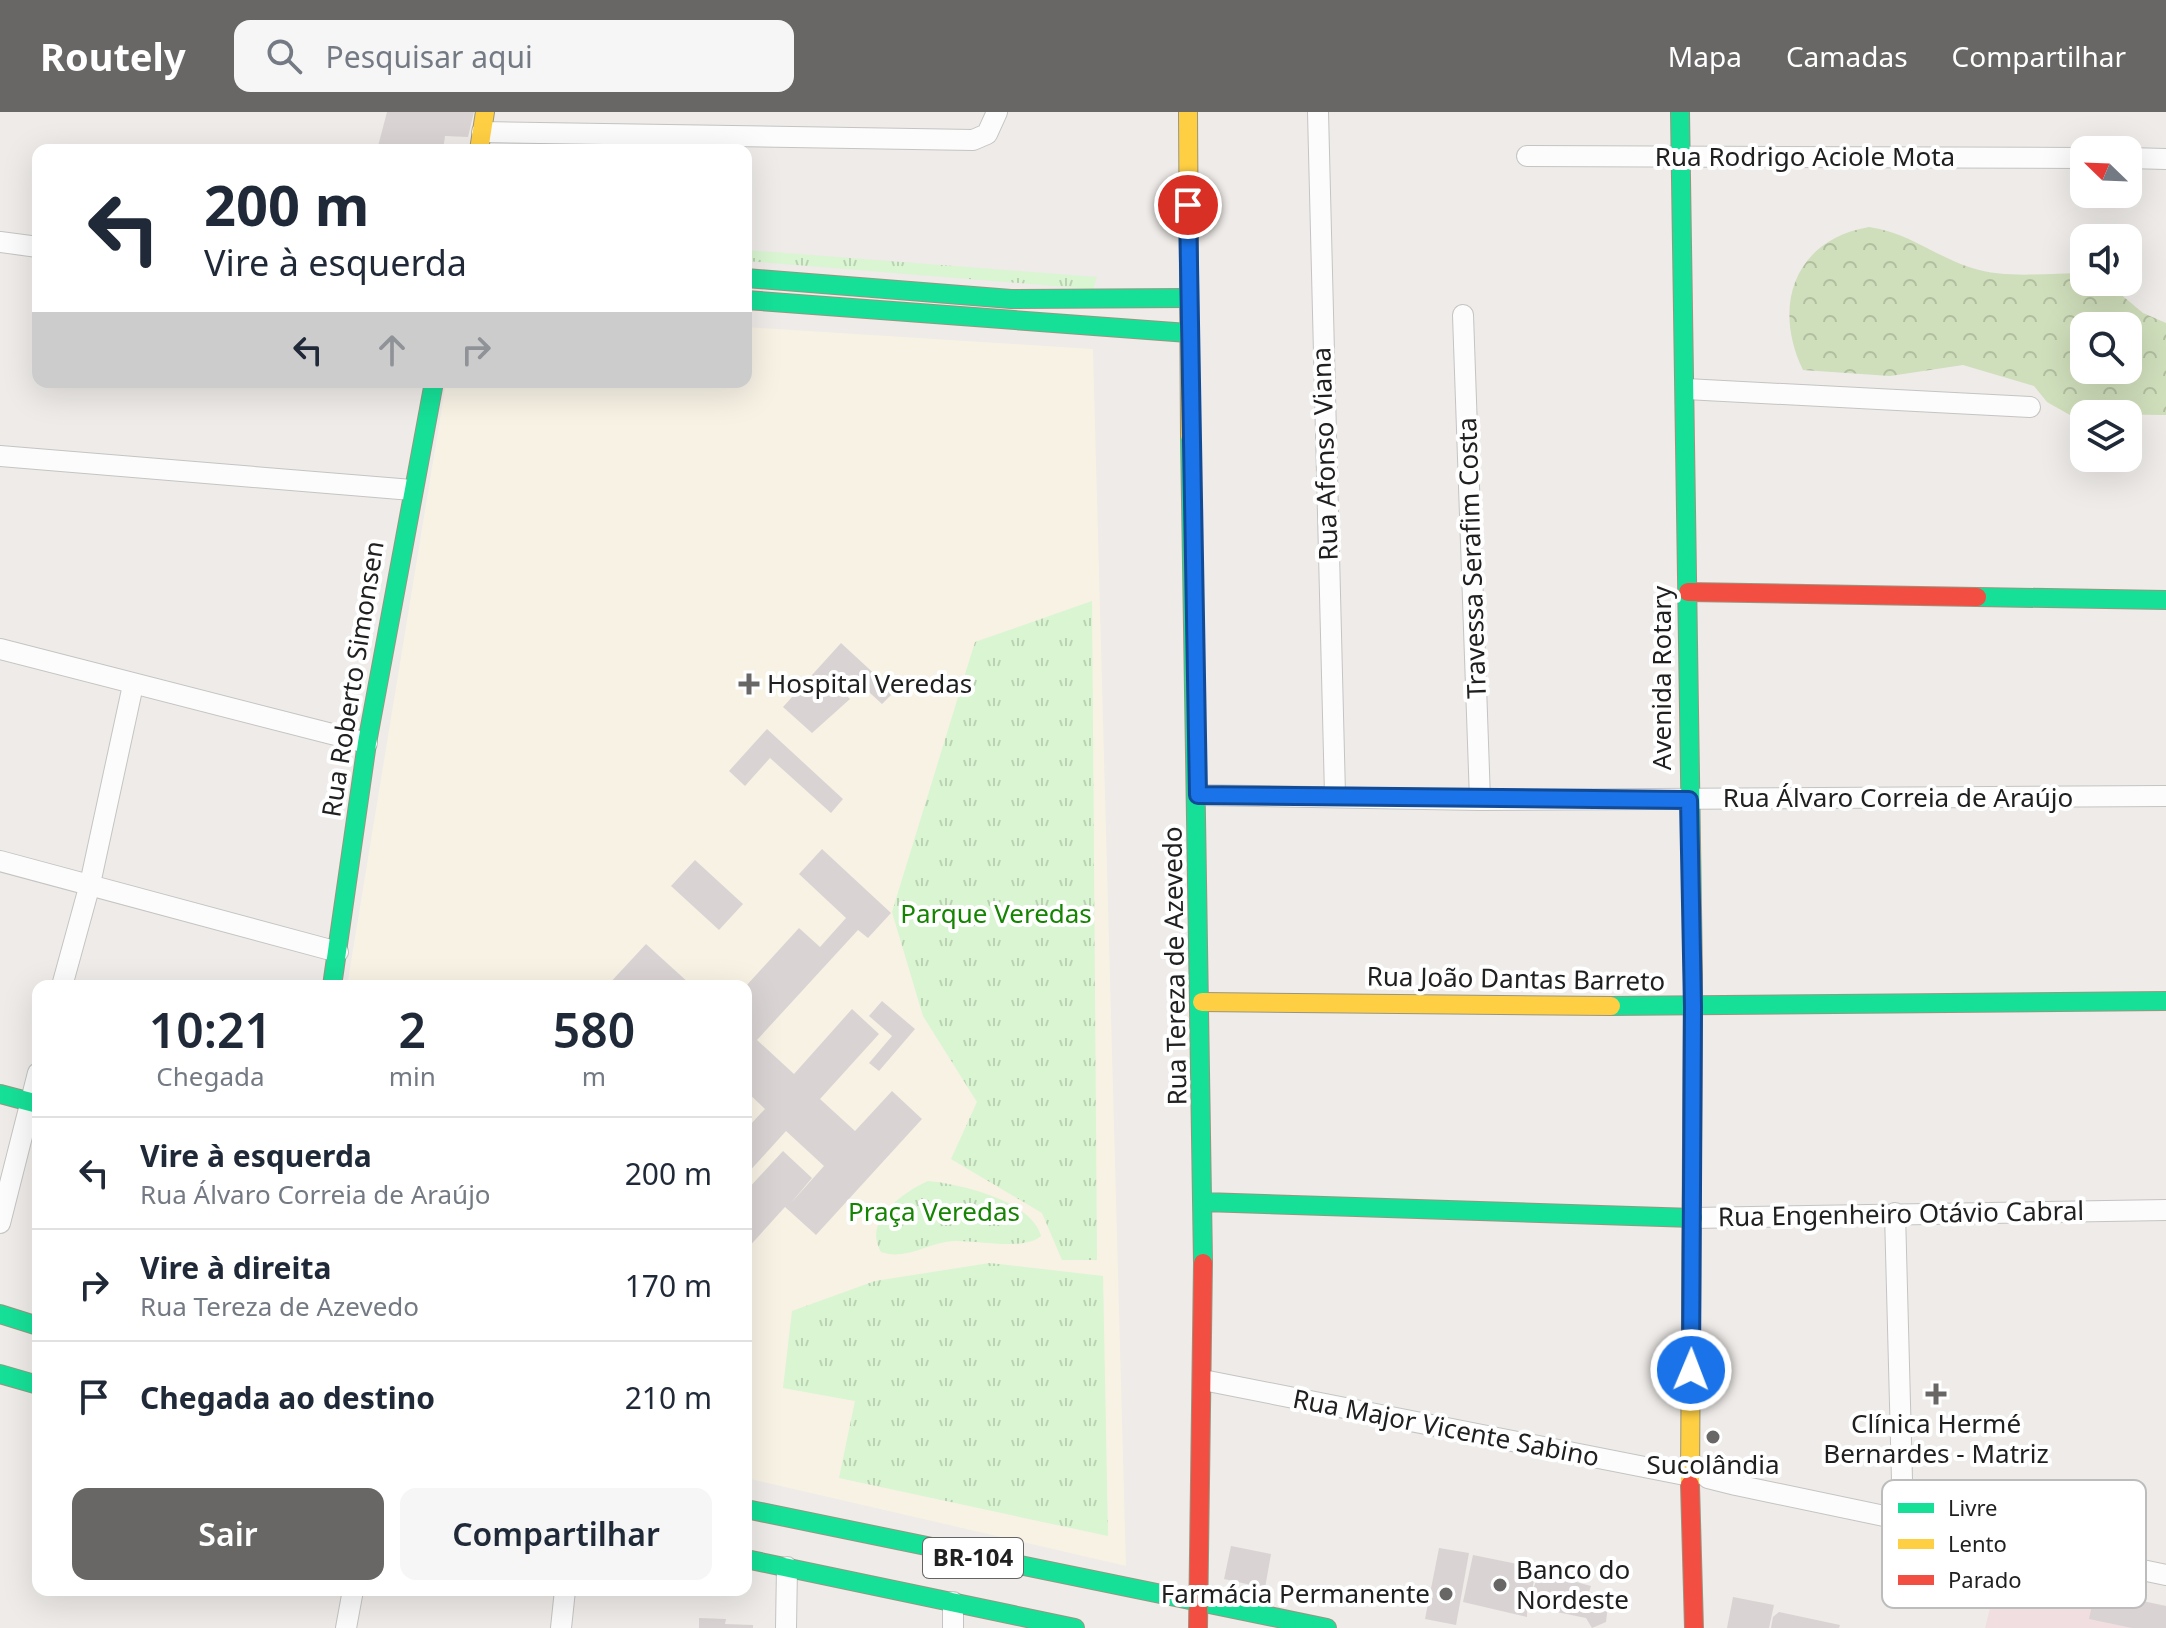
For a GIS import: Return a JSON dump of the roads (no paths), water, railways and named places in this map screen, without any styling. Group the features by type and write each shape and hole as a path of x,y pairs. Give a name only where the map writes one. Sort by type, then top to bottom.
{"main road":[{"name":"Rua Tereza de Azevedo","path":"1188,112 1188,333 1204,1202 1201,1600 1198,1628"},
{"name":"Avenida Rotary","path":"1680,112 1693,1007 1690,1468 1694,1628"},
{"path":"752,278 1011,299 1188,298"},
{"path":"752,300 1188,333"},
{"name":"Rua Roberto Simonsen","path":"333,980 367,743 433,388"},
{"path":"1688,592 2166,600"},
{"name":"Rua João Dantas Barreto","path":"1202,1002 1693,1007 2166,1001"},
{"path":"0,1094 32,1102"},
{"name":"Rua Engenheiro Otávio Cabral","path":"1204,1202 1693,1218"},
{"path":"0,1314 32,1324"},
{"path":"0,1374 32,1383"},
{"name":"BR-104","path":"752,1510 982,1560 1201,1600 1327,1628"},
{"name":"BR-104","path":"752,1560 1075,1628"}],"street":[{"path":"482,131 973,140 987,134 997,112"},
{"name":"Rua Afonso Viana","path":"1318,112 1335,795"},
{"name":"Rua Rodrigo Aciole Mota","path":"1527,156 2070,158"},
{"path":"2142,158 2166,159"},
{"path":"0,242 32,246"},
{"name":"Travessa Serafim Costa","path":"1463,315 1480,800"},
{"path":"1686,389 2030,407"},
{"path":"0,456 412,490"},
{"path":"0,649 367,743"},
{"path":"64,980 90,884 133,685"},
{"name":"Rua Álvaro Correia de Araújo","path":"1198,795 1335,795 1480,800 2166,796"},
{"path":"0,861 338,952"},
{"path":"0,1223 32,1110"},
{"name":"Rua Engenheiro Otávio Cabral","path":"1693,1218 2166,1210"},
{"path":"1895,1213 1902,1480"},
{"name":"Rua Major Vicente Sabino","path":"1203,1380 1690,1468 1708,1478 1736,1485 1882,1514"},
{"name":"Rua Major Vicente Sabino","path":"1691,1511 1706,1488 1736,1485"},
{"path":"786,1628 787,1567"},
{"name":"Rua Major Vicente Sabino","path":"2146,1571 2166,1575"},
{"path":"346,1628 352,1596"},
{"path":"561,1628 564,1596"},
{"path":"953,1602 953,1628"}],"place":[{"name":"Hospital Veredas","path":"749,684"},
{"name":"Clínica Hermé Bernardes - Matriz","path":"1936,1394"},
{"name":"Sucolândia","path":"1713,1437"},
{"name":"Banco do Nordeste","path":"1500,1585"},
{"name":"Farmácia Permanente","path":"1446,1594"}],"park label":[{"name":"Parque Veredas","path":"996,914"},
{"name":"Praça Veredas","path":"934,1212"}]}
